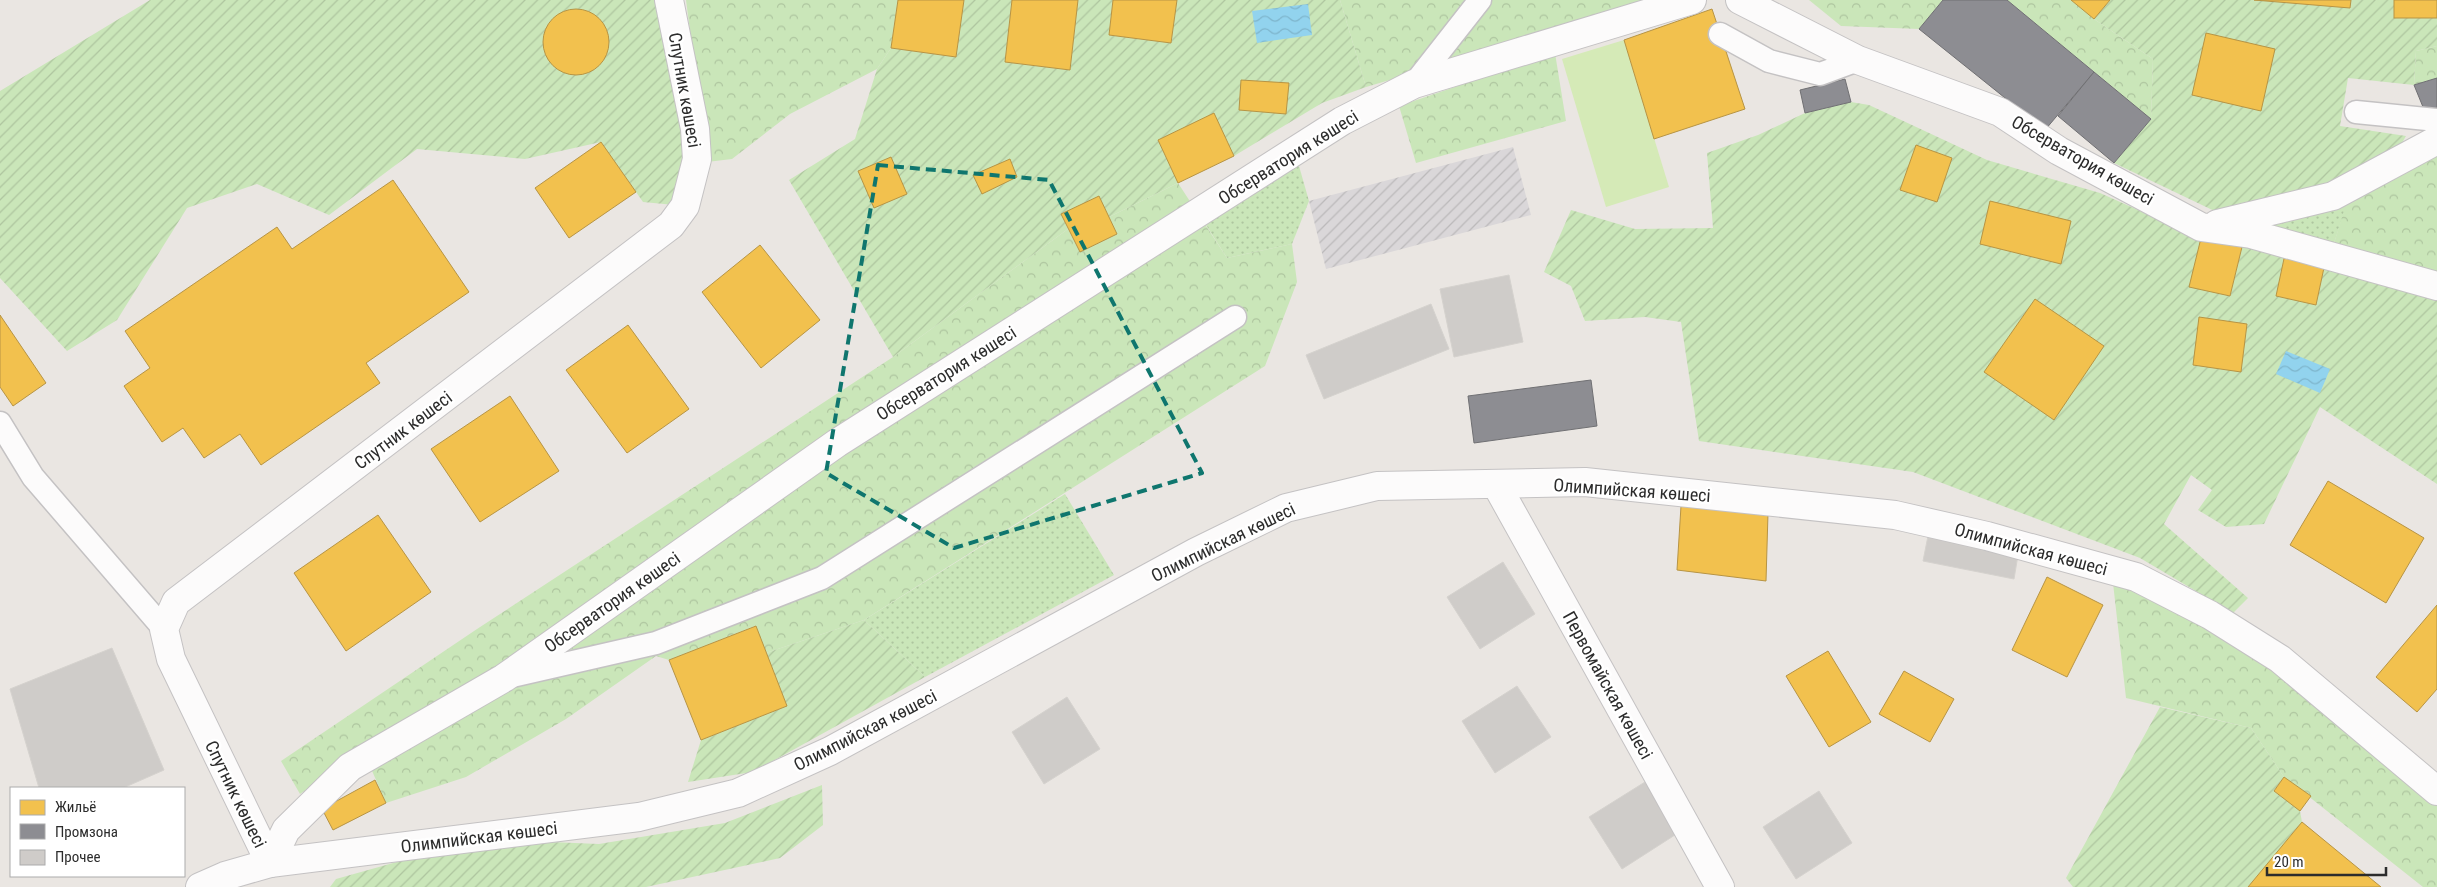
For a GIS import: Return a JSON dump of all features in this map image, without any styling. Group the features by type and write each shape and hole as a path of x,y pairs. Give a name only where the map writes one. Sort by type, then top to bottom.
{"street":[{"name":"Спутник көшесі","path":"270,863 171,659 164,628 176,602 671,226 686,206 697,159 695,129 669,0"},
{"name":"Обсерватория көшесі","path":"270,863 286,830 350,768 504,678 837,443 1342,121 1414,84 1692,0"},
{"name":"Обсерватория көшесі","path":"1740,0 1858,60 2000,112 2059,150 2201,227 2251,234 2437,286"},
{"path":"2201,227 2333,196 2437,140"},
{"name":"Олимпийская көшесі","path":"200,887 228,881 270,863 639,817 738,793 830,752 1196,552 1286,508 1377,486 1585,482 1895,515 1987,536 2136,578 2210,615 2280,659 2437,791"},
{"name":"Первомайская көшесі","path":"1496,484 1720,887"}],"lane":[{"path":"1414,84 1480,0"},
{"path":"1720,34 1769,61 1820,74 1858,60"},
{"path":"2356,112 2437,120"},
{"path":"504,678 656,643 822,578 1235,317"},
{"path":"0,423 33,477 164,628"}],"highlighted area":[{"path":"878,165 1049,180 1202,473 954,548 826,473"}],"shaded area":[{"path":"1513,147 1531,215 1326,269 1309,201"}],"green space":[{"path":"150,0 669,0 695,129 685,206 643,202 601,142 525,159 417,149 329,215 257,184 187,208 117,320 67,351 0,278 0,91"},
{"path":"686,0 898,0 891,48 877,69 790,114 732,159 707,162"},
{"path":"964,0 1012,0 1005,62 1070,70 1078,0 1113,0 1109,35 1171,43 1177,0 1340,0 1366,87 1322,103 1234,156 1214,114 1158,140 1178,183 1109,217 1062,215 1068,229 893,357 789,180 855,139 877,69 891,48 956,57"},
{"path":"1340,0 1662,0 1366,87"},
{"path":"1809,0 1943,0 1919,29 1841,26"},
{"path":"2007,0 2071,0 2094,19 2153,59 2151,119"},
{"path":"2110,0 2254,0 2350,8 2351,0 2437,0 2437,46 2416,51 2414,85 2348,78 2340,126 2406,136 2395,155 2329,189 2225,216 2114,163 2151,119 2153,59 2094,19"},
{"path":"1624,40 1669,187 1606,207 1562,59"},
{"path":"2437,46 2437,78 2414,85 2416,51"},
{"path":"1555,53 1566,121 1416,163 1399,106"},
{"path":"1851,102 1869,105 1987,160 2100,193 2201,238 2190,287 2230,296 2242,247 2285,254 2277,296 2316,305 2325,263 2437,296 2437,484 2320,407 2264,524 2226,527 2198,510 2212,490 2191,475 2164,524 2248,598 2233,613 2140,558 1913,472 1699,441 1681,322 1645,317 1585,321 1571,286 1544,272 1571,210 1635,229 1713,228 1707,153 1758,135 1805,113"},
{"path":"2437,140 2437,286 2330,256 2352,185"},
{"path":"1297,159 1309,201 1292,244 1227,258 1206,225"},
{"path":"1178,183 1227,258 1292,244 1297,282 1265,366 864,620 766,653 755,626 669,660 656,656 566,719 466,777 386,803 363,750 300,794 281,761 477,629 893,357 1068,229 1080,252 1117,234 1109,217"},
{"path":"2349,198 2334,243 2252,227"},
{"path":"1065,494 1114,575 925,677 864,620"},
{"path":"2113,583 2140,590 2278,670 2437,804 2437,887 2423,887 2284,777 2251,728 2126,698"},
{"path":"864,620 925,677 753,772 688,782 701,740 787,706 766,653"},
{"path":"2160,707 2251,728 2284,777 2274,791 2300,811 2302,822 2248,887 2073,887 2066,878"},
{"path":"822,785 823,825 780,858 646,887 330,887 336,879 411,858 501,840 599,844 725,823"}],"water":[{"path":"1308,4 1312,35 1257,43 1252,11"},
{"path":"2286,351 2330,369 2320,393 2276,374"}],"building: Жильё":[{"path":"898,0 964,0 956,57 891,48"},
{"path":"1012,0 1078,0 1070,70 1005,62"},
{"path":"1113,0 1177,0 1171,43 1109,35"},
{"path":"2071,0 2110,0 2094,19"},
{"path":"2254,0 2351,0 2350,8"},
{"path":"2394,0 2437,0 2437,18 2394,18"},
{"path":"576,9 589,12 599,19 606,29 609,42 606,55 599,65 589,72 576,75 563,72 553,65 546,55 543,42 546,29 553,19 563,12"},
{"path":"1712,9 1745,109 1654,139 1624,40"},
{"path":"2206,33 2275,49 2261,111 2192,95"},
{"path":"1241,80 1289,83 1286,114 1239,110"},
{"path":"1214,113 1234,156 1178,183 1158,140"},
{"path":"601,142 636,192 569,238 535,188"},
{"path":"1916,145 1952,158 1937,202 1900,190"},
{"path":"891,157 907,194 874,208 858,171"},
{"path":"1010,159 1017,177 982,194 973,175"},
{"path":"393,180 469,292 366,363 380,383 261,465 240,434 204,458 183,428 162,442 124,386 150,368 125,331 277,227 292,249"},
{"path":"1099,196 1117,234 1080,252 1061,214"},
{"path":"1990,201 2071,221 2061,264 1980,244"},
{"path":"2201,238 2242,247 2230,296 2189,287"},
{"path":"760,245 820,320 761,368 702,292"},
{"path":"2285,254 2325,263 2316,305 2276,296"},
{"path":"2035,299 2104,346 2054,420 1984,372"},
{"path":"0,315 46,383 13,406 0,387"},
{"path":"2199,317 2247,324 2241,372 2193,365"},
{"path":"628,325 689,409 627,453 566,370"},
{"path":"510,396 559,471 480,522 431,449"},
{"path":"2328,481 2424,538 2386,603 2290,545"},
{"path":"1681,506 1768,513 1766,581 1677,570"},
{"path":"378,515 431,592 346,651 294,573"},
{"path":"2047,577 2103,605 2067,677 2012,650"},
{"path":"2437,605 2437,689 2417,712 2376,677"},
{"path":"756,626 787,706 701,740 669,660"},
{"path":"1828,651 1871,722 1829,747 1786,676"},
{"path":"1904,671 1954,699 1930,742 1879,714"},
{"path":"2284,777 2311,796 2300,811 2274,791"},
{"path":"375,780 386,803 333,830 322,809"},
{"path":"2302,822 2381,887 2248,887"}],"building: Промзона":[{"path":"1943,0 2007,0 2094,72 2045,130 1919,29"},
{"path":"2094,72 2151,119 2114,163 2058,116"},
{"path":"2437,78 2437,108 2423,107 2414,85"},
{"path":"1845,79 1851,102 1805,113 1800,90"},
{"path":"1591,380 1597,426 1474,443 1468,396"}],"building: Прочее":[{"path":"1509,275 1523,342 1454,357 1440,289"},
{"path":"1431,304 1449,349 1324,399 1306,355"},
{"path":"1929,531 2019,549 2014,579 1923,561"},
{"path":"1503,562 1535,614 1480,649 1447,597"},
{"path":"112,648 164,770 125,787 39,787 10,689"},
{"path":"1517,686 1551,737 1495,773 1462,721"},
{"path":"1067,697 1100,749 1044,784 1012,732"},
{"path":"1645,782 1678,833 1622,869 1589,817"},
{"path":"1819,791 1852,843 1796,879 1763,827"}]}
